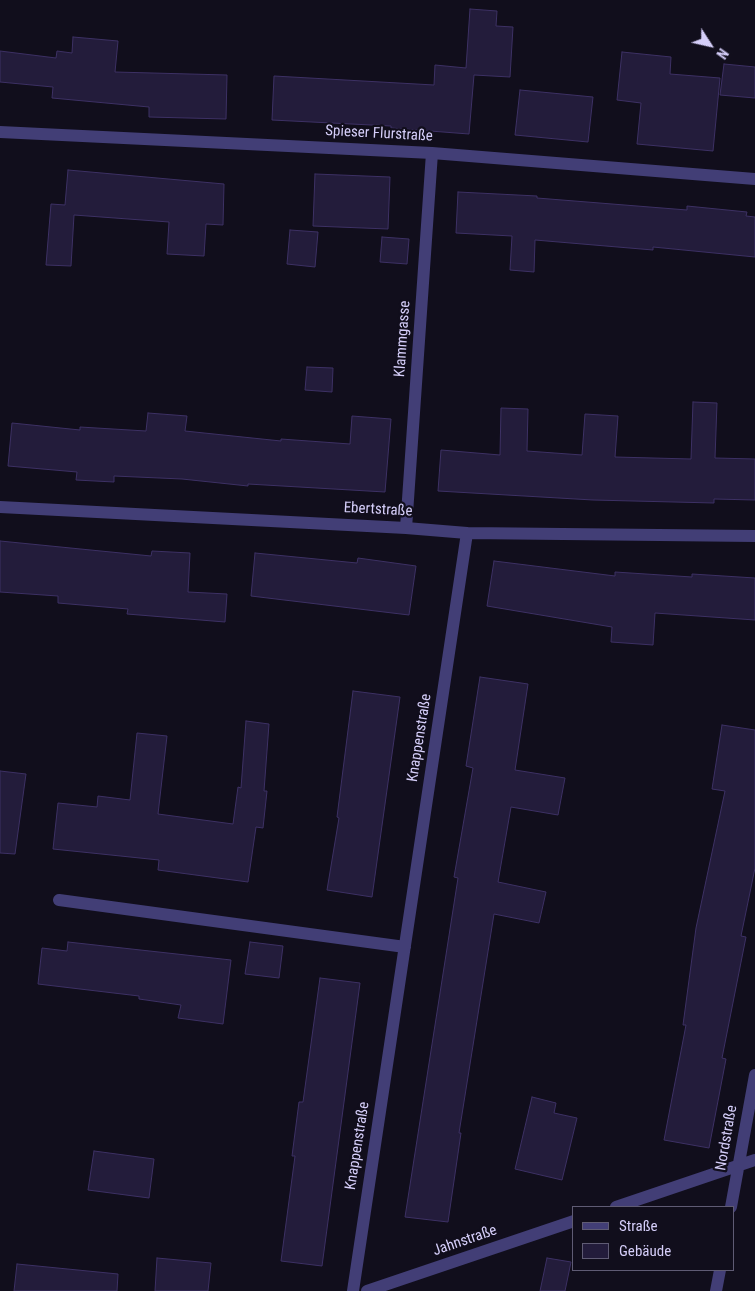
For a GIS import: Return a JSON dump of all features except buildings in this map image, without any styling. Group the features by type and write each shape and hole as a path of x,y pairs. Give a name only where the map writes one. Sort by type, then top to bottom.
{"street":[{"name":"Spieser Flurstraße","path":"0,132 432,153 755,179"},
{"name":"Klammgasse","path":"406,528 432,153"},
{"name":"Ebertstraße","path":"0,507 406,528 467,533 755,536"},
{"name":"Knappenstraße","path":"353,1291 467,533"},
{"path":"59,900 405,947"},
{"name":"Nordstraße","path":"731,1206 755,1075"},
{"path":"619,1206 755,1160"},
{"name":"Jahnstraße","path":"367,1291 572,1222"},
{"path":"716,1291 720,1271"}]}
